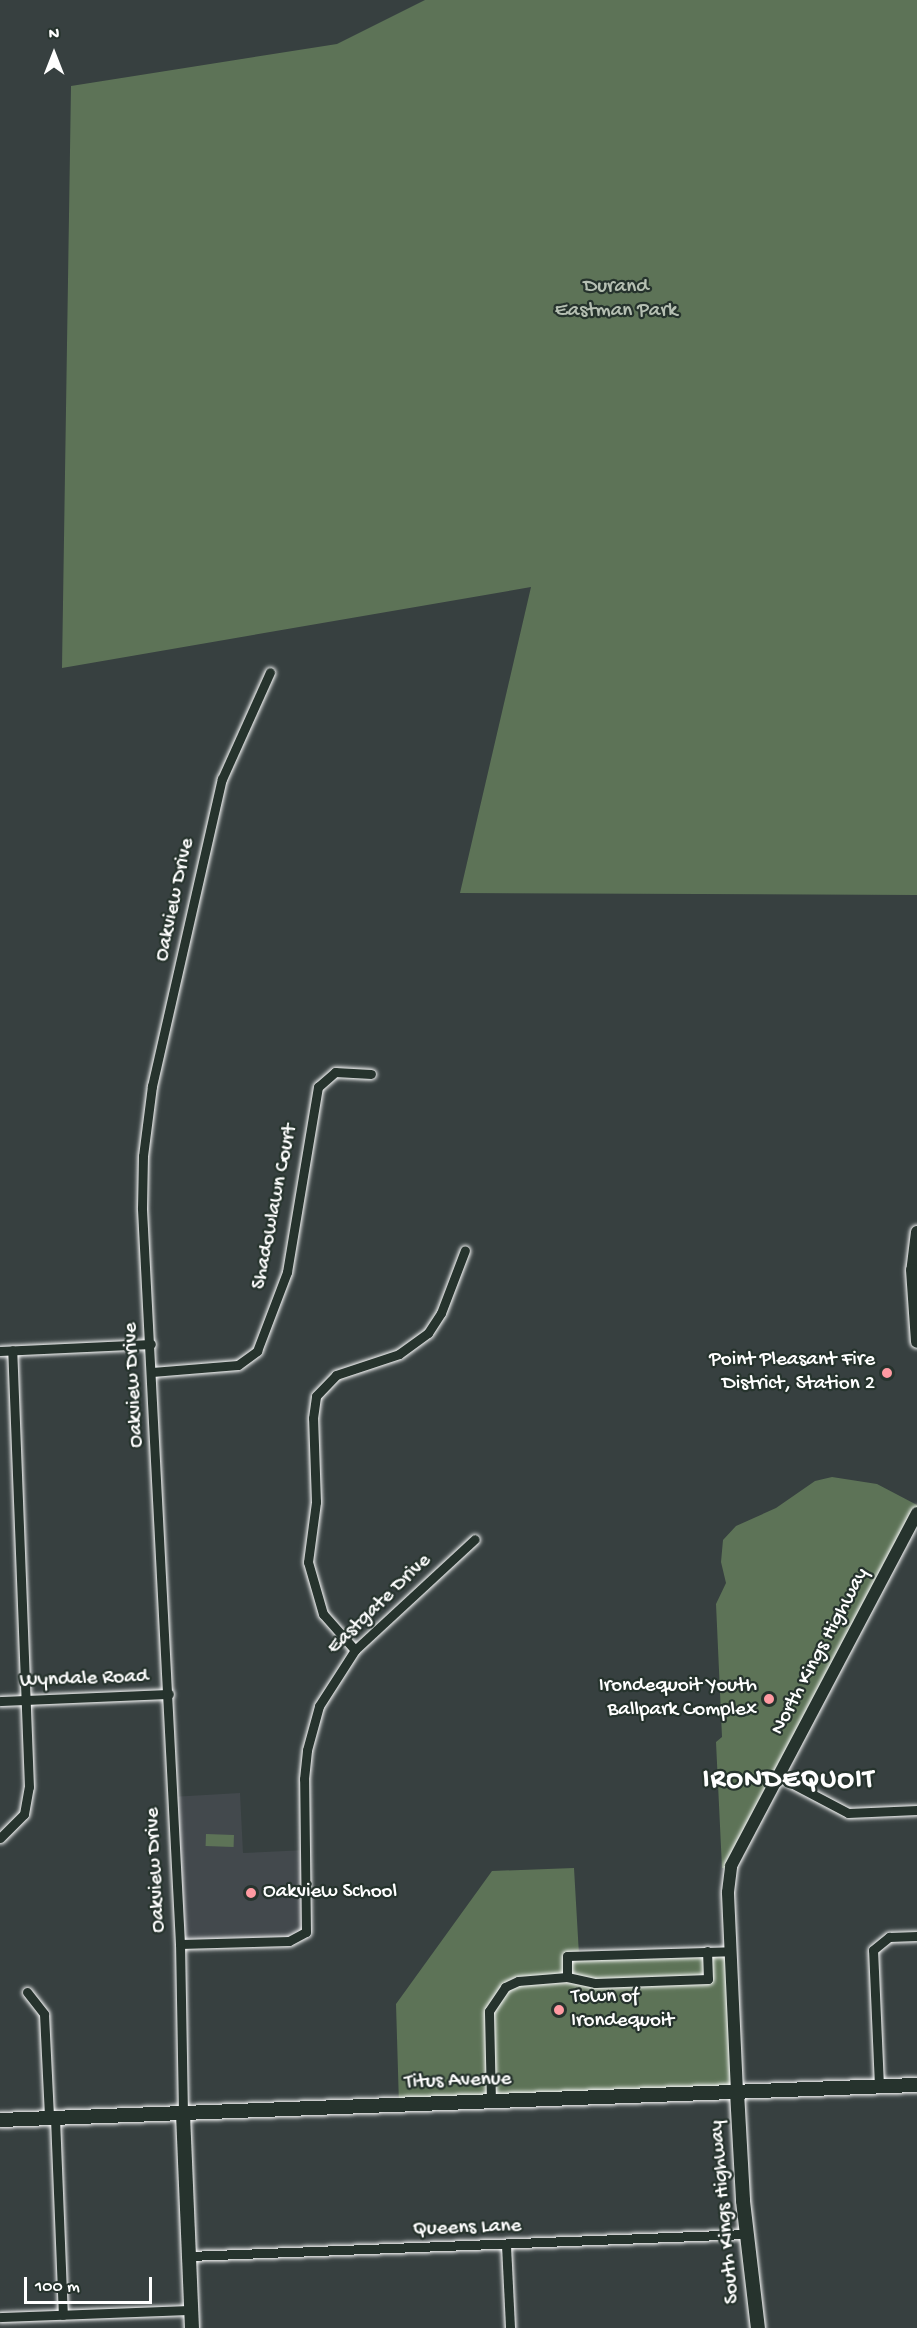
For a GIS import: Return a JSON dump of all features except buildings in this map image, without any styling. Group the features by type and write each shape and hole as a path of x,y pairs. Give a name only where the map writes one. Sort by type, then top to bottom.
{"main road":[{"name":"Titus Avenue","path":"0,2120 917,2085"},
{"name":"South Kings Highway","path":"737,2092 746,2234 758,2328"},
{"path":"183,2114 192,2328"}],"street":[{"name":"Oakview Drive","path":"183,2114 180,1944 169,1694 142,1200 152,1086 222,779 270,672"},
{"name":"Shadowlawn Court","path":"152,1372 238,1365 257,1352 287,1272 318,1086 335,1072 371,1074"},
{"path":"917,1232 912,1270 917,1342"},
{"path":"355,1650 323,1614 308,1562 316,1502 313,1418 316,1396 336,1375 399,1354 428,1333 441,1313 465,1250"},
{"path":"0,1350 150,1344"},
{"path":"0,1838 18,1823 29,1796 12,1350"},
{"name":"North Kings Highway","path":"737,2092 731,1951 731,1866 776,1776 917,1513"},
{"name":"Eastgate Drive","path":"180,1944 289,1941 306,1932 306,1750 319,1706 355,1650 475,1539"},
{"name":"Wyndale Road","path":"0,1701 169,1694"},
{"path":"776,1776 848,1813 917,1810"},
{"path":"879,2086 873,1950 890,1937 917,1936"},
{"path":"490,2101 489,2011 502,1990 518,1981 567,1977 596,1983 708,1979 707,1951"},
{"path":"567,1977 567,1956 731,1951"},
{"path":"27,1992 44,2014 63,2315"},
{"name":"Queens Lane","path":"189,2256 506,2246 746,2234"},
{"path":"506,2246 510,2328"},
{"path":"0,2317 191,2310"}],"shaded area":[{"path":"240,1793 243,1853 306,1850 303,1936 180,1944 171,1797"}],"green space":[{"name":"Durand Eastman Park","path":"425,0 917,0 917,895 460,893 531,587 62,668 71,86 337,44"},
{"name":"Irondequoit Youth Ballpark Complex","path":"832,1477 877,1484 917,1505 917,1513 730,1869 722,1868 716,1742 722,1737 716,1604 726,1583 721,1562 723,1540 736,1526 776,1508 815,1481"},
{"path":"206,1834 234,1835 234,1847 206,1846"},
{"path":"574,1868 579,1955 731,1949 737,2092 399,2105 396,2004 492,1871"}],"place":[{"name":"Point Pleasant Fire District, Station 2","path":"887,1373"},
{"name":"Irondequoit Youth Ballpark Complex","path":"769,1699"},
{"name":"Oakview School","path":"251,1893"},
{"name":"Town of Irondequoit","path":"559,2010"}],"district":[{"name":"IRONDEQUOIT","path":"789,1782"}]}
